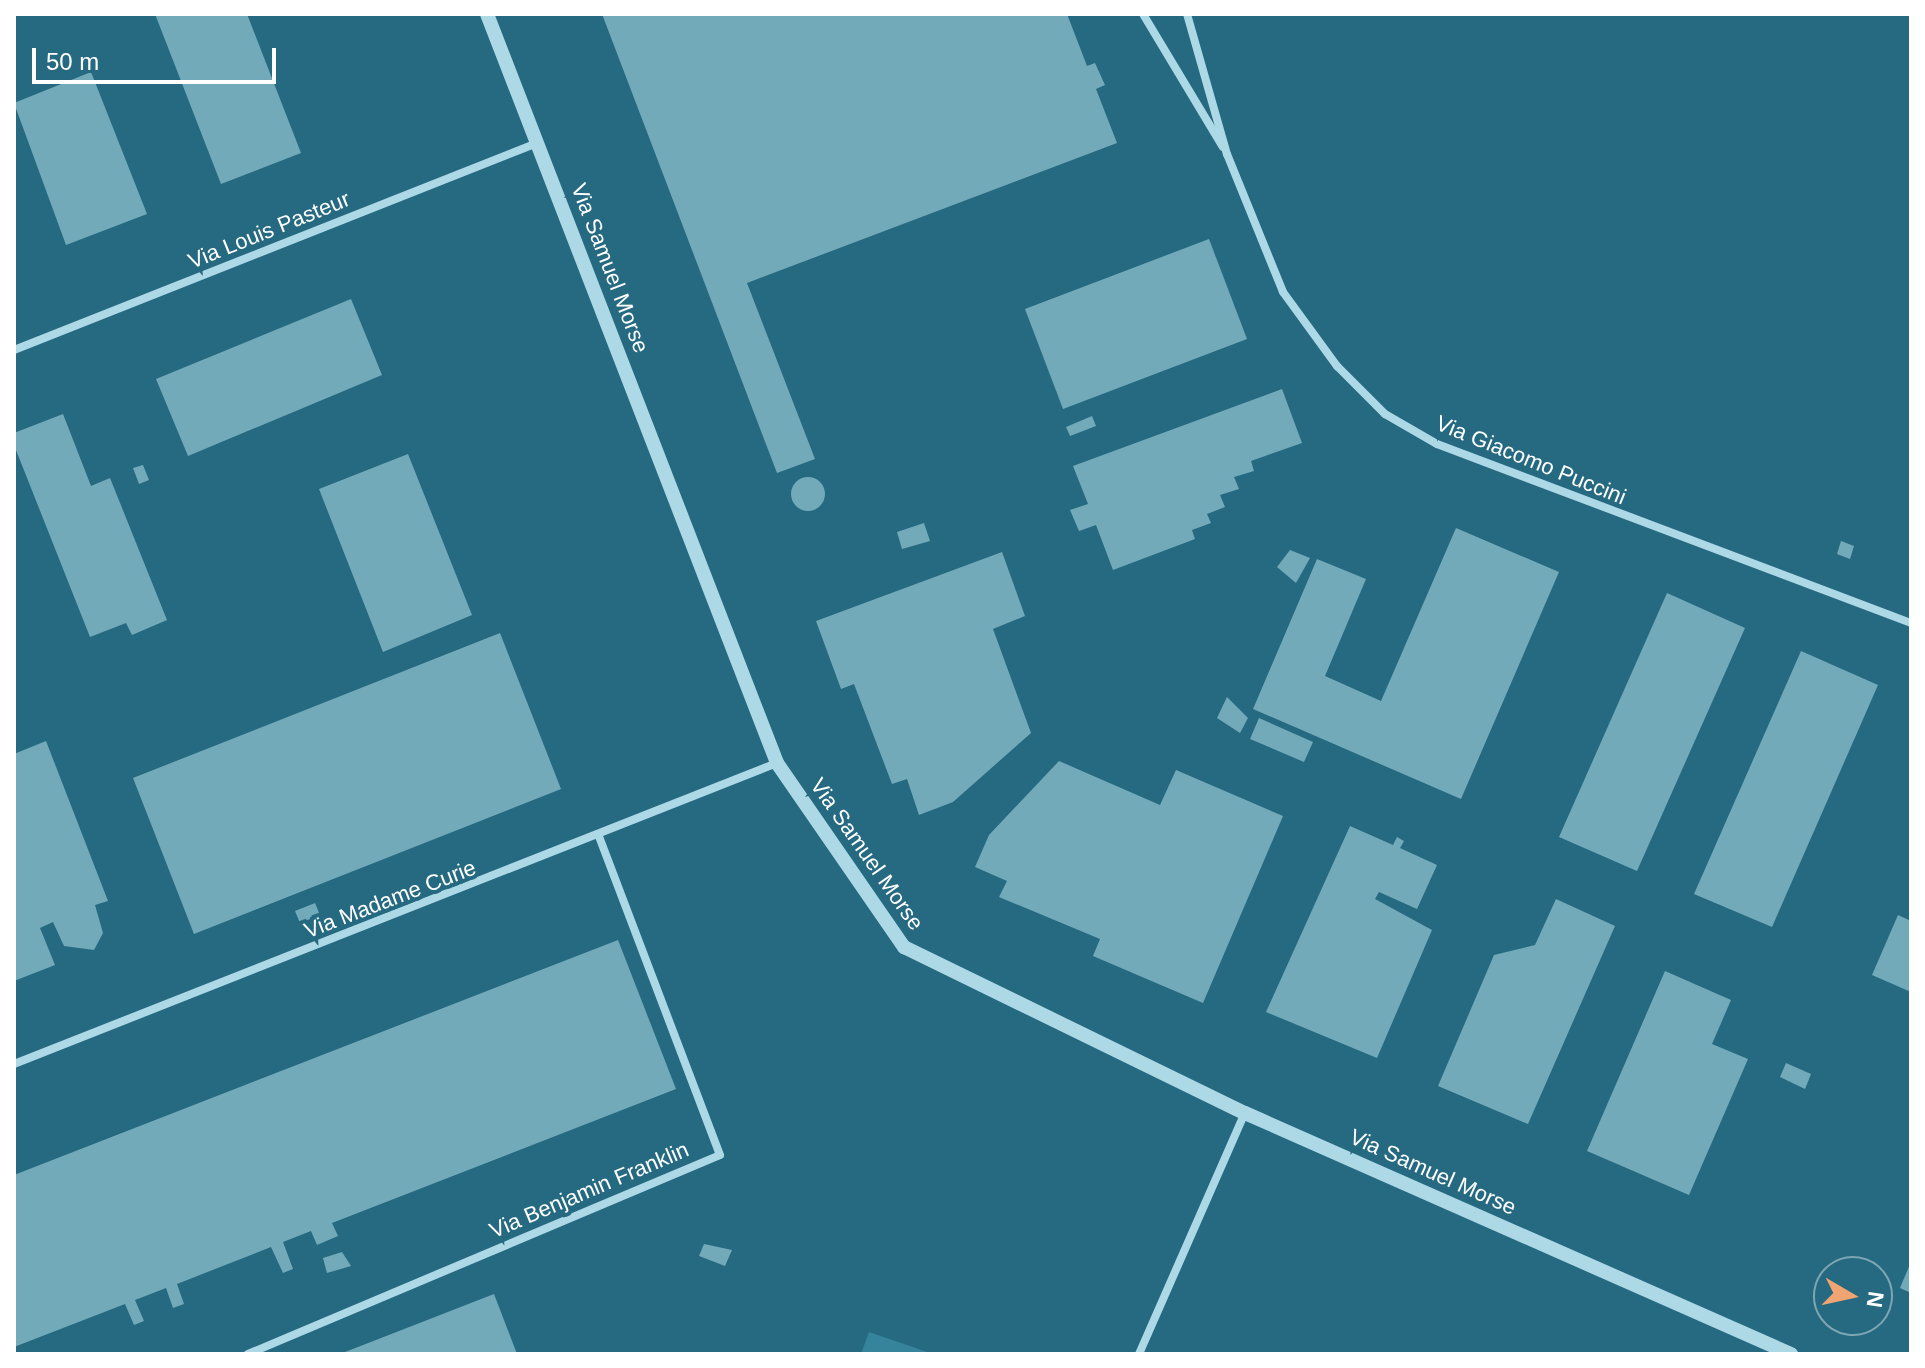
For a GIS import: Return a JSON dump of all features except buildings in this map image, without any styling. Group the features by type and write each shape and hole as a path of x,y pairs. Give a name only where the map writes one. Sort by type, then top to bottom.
{"street":[{"name":"Via Samuel Morse","path":"487,14 777,763 904,947 1245,1113 1791,1354"},
{"name":"Via Giacomo Puccini","path":"1143,14 1227,154"},
{"name":"Via Giacomo Puccini","path":"1187,14 1227,154 1283,292 1337,366 1385,414 1437,444 1911,623"},
{"name":"Via Louis Pasteur","path":"14,350 538,143"},
{"name":"Via Madame Curie","path":"14,1064 599,837 777,763"},
{"name":"Via Benjamin Franklin","path":"248,1354 720,1155 599,837"},
{"path":"1139,1354 1245,1113"}],"shaded area":[{"path":"869,1332 933,1354 861,1354"}]}
